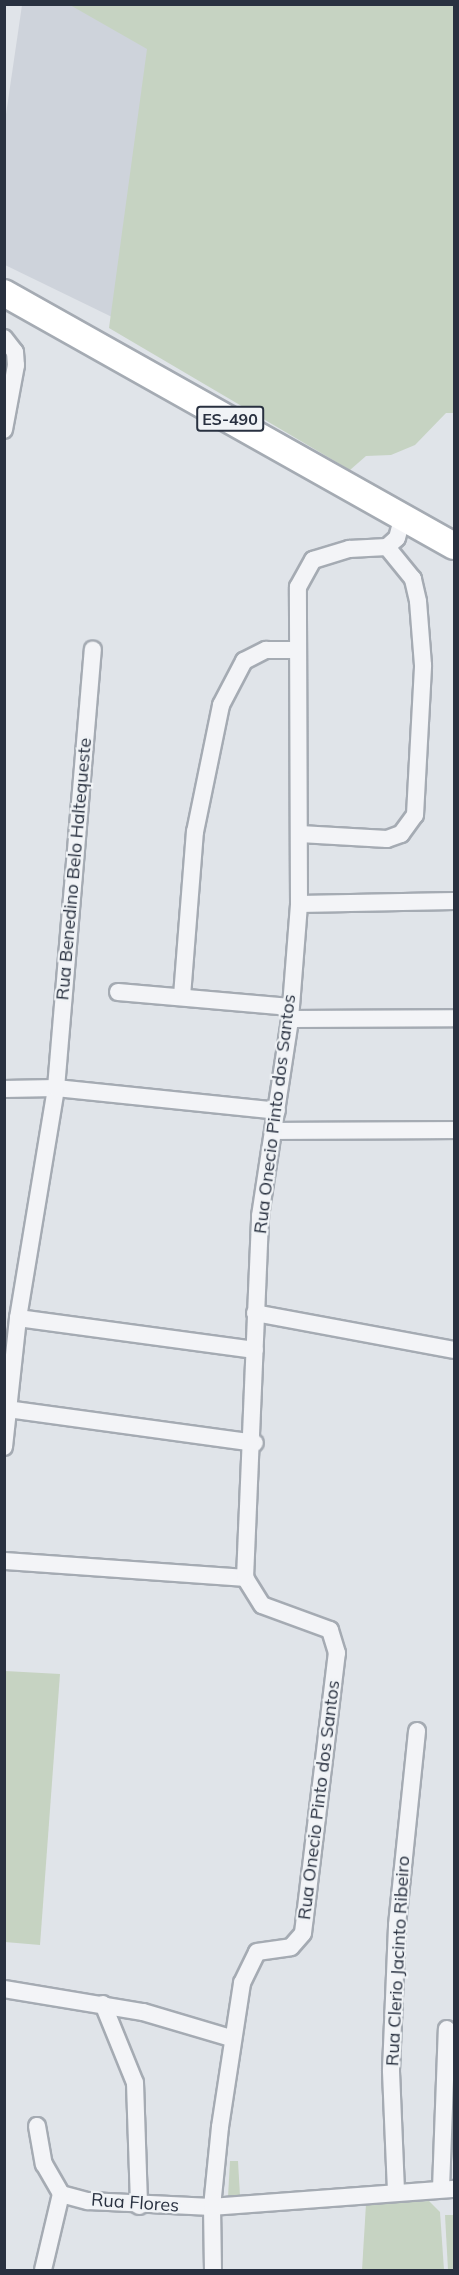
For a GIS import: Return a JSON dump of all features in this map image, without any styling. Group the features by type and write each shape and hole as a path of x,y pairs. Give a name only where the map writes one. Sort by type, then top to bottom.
{"main road":[{"name":"ES-490","path":"4,292 454,546"}],"street":[{"path":"4,338 15,352 16,365 4,430"},
{"path":"300,834 387,839 401,834 415,815 423,665 418,601 413,579 387,547 397,538 403,516"},
{"name":"Rua Onecio Pinto dos Santos","path":"213,2271 212,2207 231,2038 251,1957 258,1952 291,1947 303,1933 336,1653 330,1630 262,1605 245,1578 255,1443 255,1313 260,1216 290,1013 299,904 298,587 303,570 328,553 387,547"},
{"name":"Rua Benedino Belo Haltequeste","path":"4,1447 18,1318 56,1088 93,650"},
{"path":"182,996 195,832 221,705 236,671 254,654 298,651"},
{"path":"299,904 454,901"},
{"path":"118,992 182,996 290,1013 454,1018"},
{"path":"4,1089 56,1088 277,1111"},
{"path":"274,1131 454,1130"},
{"path":"255,1313 454,1350"},
{"path":"18,1318 255,1350"},
{"path":"7,1408 255,1443"},
{"path":"4,1561 245,1578"},
{"name":"Rua Clerio Jacinto Ribeiro","path":"396,2191 391,2070 397,1925 417,1731"},
{"path":"4,1989 103,2004 231,2038"},
{"path":"103,2004 135,2083 138,2206"},
{"path":"447,2029 448,2189"},
{"path":"37,2126 44,2164 61,2194 43,2271"},
{"name":"Rua Flores","path":"61,2194 138,2206 212,2207 396,2191 448,2189"}],"shaded area":[{"path":"22,5 79,5 157,44 112,317 5,265 5,121"}],"green space":[{"path":"70,5 454,5 454,413 446,413 415,445 391,455 366,456 350,470 109,328 147,49"},
{"path":"5,1671 60,1674 40,1945 5,1942"},
{"path":"230,2161 238,2161 240,2196 228,2197"},
{"path":"429,2201 440,2212 444,2270 362,2270 366,2204"},
{"path":"445,2215 454,2215 454,2270 448,2270"}]}
